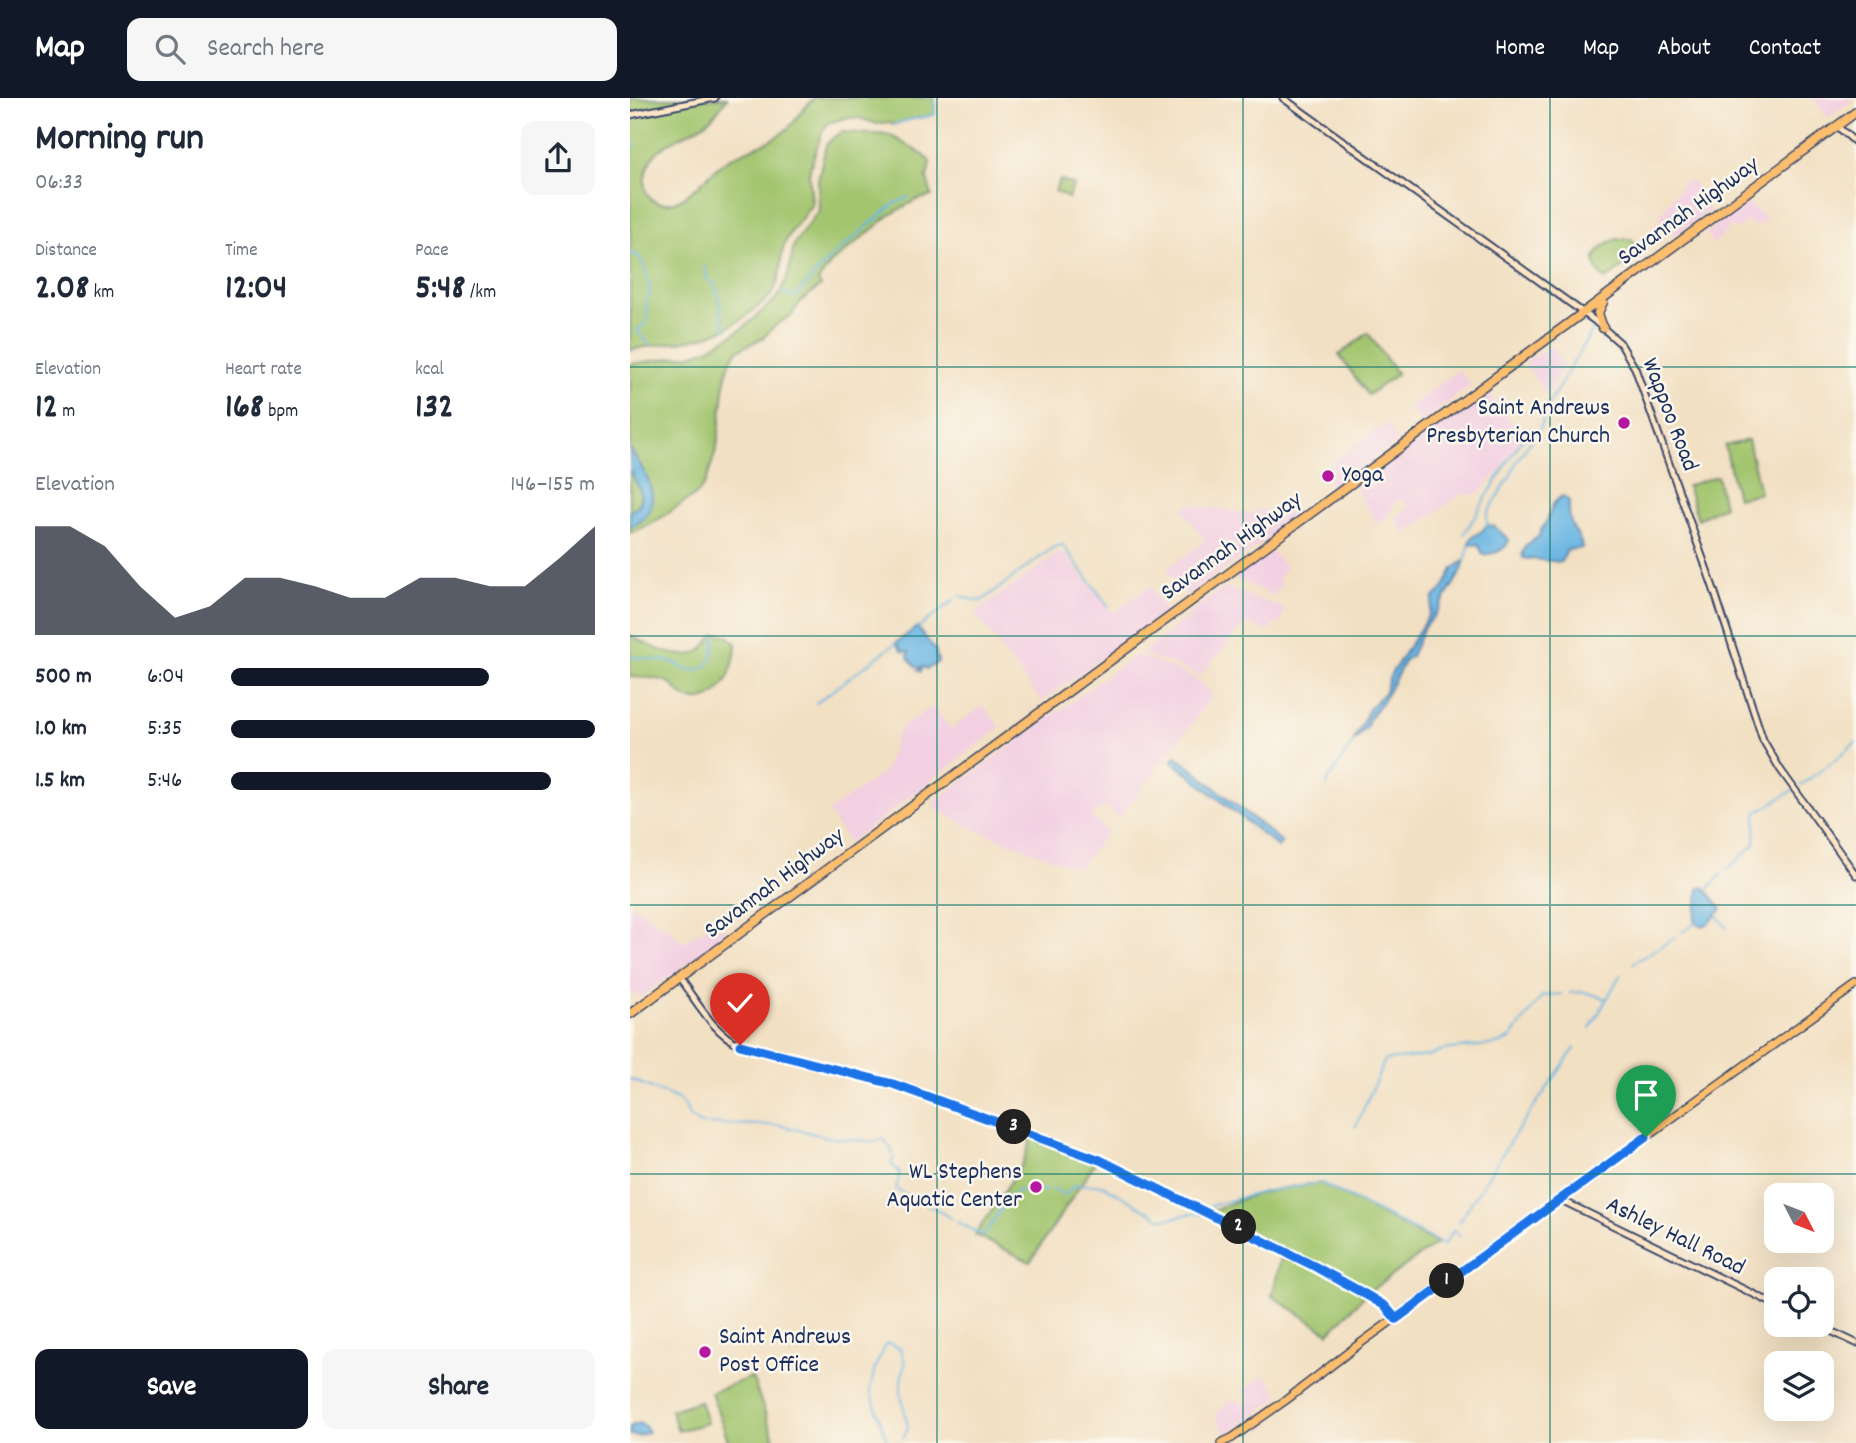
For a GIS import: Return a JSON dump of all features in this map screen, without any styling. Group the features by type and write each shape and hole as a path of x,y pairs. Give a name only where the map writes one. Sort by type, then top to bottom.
{"highway":[{"name":"Savannah Highway","path":"630,1014 1856,112"},
{"path":"1603,328 1598,313 1606,297"}],"main road":[{"path":"630,116 715,98"},
{"name":"Wappoo Road","path":"1283,98 1603,328 1620,343 1635,368 1763,740 1780,769 1856,875"},
{"path":"1837,126 1856,143"},
{"path":"679,978 716,1028 740,1045 893,1084 1100,1160 1314,1266 1385,1306 1396,1319"},
{"path":"1221,1443 1230,1441 1856,985"},
{"name":"Ashley Hall Road","path":"1559,1199 1764,1299"},
{"path":"1834,1333 1856,1343"}],"shaded area":[{"path":"1813,98 1855,98 1828,118"},
{"path":"1685,180 1693,182 1710,210 1672,235 1659,217"},
{"path":"1748,203 1767,219 1756,226 1745,221 1737,230 1731,226 1714,244 1706,232"},
{"path":"1550,345 1564,365 1546,396 1525,363"},
{"path":"1459,370 1471,385 1420,423 1409,407"},
{"path":"1488,391 1522,435 1500,471 1477,494 1460,495 1404,535 1396,518 1408,508 1406,503 1398,498 1386,518 1377,523 1355,488"},
{"path":"1386,423 1399,440 1333,488 1320,471"},
{"path":"1186,504 1252,514 1260,509 1294,513 1298,517 1187,596 1168,573 1168,568 1205,541 1183,510"},
{"path":"1271,551 1286,567 1278,580 1281,584 1275,596 1234,578"},
{"path":"1064,553 1113,613 1150,586 1167,611 1040,700 975,613 1057,554"},
{"path":"1225,587 1285,609 1279,625 1273,624 1269,631 1245,623 1200,676 1144,655 1148,648 1187,618 1189,613"},
{"path":"1135,655 1197,679 1211,692 1211,698 1119,819 1105,806 1091,815 1107,832 1079,869 969,827 935,808 933,803"},
{"path":"933,707 951,729 981,707 985,707 1000,728 849,843 828,812 884,772 899,731 908,722"},
{"path":"633,906 670,929 680,941 684,942 714,922 728,934 641,997 630,992 630,908"},
{"path":"1265,1375 1279,1397 1227,1435 1215,1415 1230,1400 1245,1405 1250,1398 1244,1390"}],"green space":[{"path":"630,98 727,98 710,119 662,148 651,160 645,186 651,199 659,203 669,203 684,197 724,162 779,135 814,98 934,98 935,114 894,125 890,122 877,124 859,118 845,118 828,123 822,132 809,172 812,203 785,243 779,278 770,295 739,321 710,335 630,350"},
{"path":"842,132 890,135 925,156 930,162 927,179 932,196 916,200 890,215 831,263 818,281 821,286 801,301 792,315 777,324 763,338 738,350 726,375 717,447 706,482 698,493 653,523 630,533 630,527 641,521 651,508 650,484 630,449 630,364 691,355 708,349 743,328 777,298 788,276 794,244 819,210 818,180 826,145"},
{"path":"1060,180 1074,185 1068,198 1055,191"},
{"path":"1618,239 1631,239 1641,253 1605,280 1596,266 1596,255 1606,245"},
{"path":"1368,333 1397,374 1368,395 1339,355"},
{"path":"1748,440 1760,493 1737,498 1725,446"},
{"path":"630,469 639,487 640,498 636,508 630,512"},
{"path":"1717,476 1724,506 1698,519 1687,486"},
{"path":"714,634 727,635 736,644 733,664 724,684 709,697 689,699 664,680 630,677 630,635 664,651 683,655 700,651"},
{"path":"1032,1137 1096,1161 1030,1262 975,1235 1023,1163"},
{"path":"1321,1183 1437,1243 1366,1294 1329,1333 1272,1296 1283,1250 1210,1213 1264,1192"},
{"path":"752,1377 776,1443 729,1443 711,1392"},
{"path":"700,1401 707,1423 678,1431 671,1410"}],"water":[{"path":"630,449 648,481 652,501 649,511 630,527 630,512 640,503 641,494 631,470"},
{"path":"1563,496 1569,501 1570,520 1582,548 1567,550 1561,562 1523,558 1523,550 1539,536 1552,506"},
{"path":"1487,525 1494,526 1509,540 1499,551 1483,554 1478,544 1469,543 1472,537"},
{"path":"1465,560 1462,570 1435,615 1424,627 1411,656 1405,660 1367,727 1353,742 1369,709 1384,693 1391,674 1429,615 1434,597 1443,589 1453,569"},
{"path":"917,627 936,651 938,662 927,669 923,667 921,672 918,670 922,667 916,667 908,658 909,652 902,651 896,643"},
{"path":"1176,756 1282,842 1278,847 1172,761"},
{"path":"1701,887 1705,888 1722,909 1708,924 1702,926 1695,920"},
{"path":"639,1423 646,1427 648,1432 638,1436 630,1435 630,1427"}],"waterway":[{"path":"894,125 935,114 934,98"},
{"path":"630,147 636,145"},
{"path":"780,292 795,297 831,257 894,204 909,197"},
{"path":"630,253 639,256 645,268 650,291 646,303 648,318 637,330 651,345"},
{"path":"705,266 707,279 715,284 726,330"},
{"path":"1487,525 1487,514 1516,462 1540,428 1548,405 1594,328"},
{"path":"1464,534 1520,442 1533,428"},
{"path":"960,596 983,600 1054,547 1063,545 1109,607"},
{"path":"1465,560 1470,545"},
{"path":"918,628 954,600"},
{"path":"630,656 675,663 684,669 700,669 710,661 714,634"},
{"path":"816,703 896,643"},
{"path":"1328,785 1327,782 1353,742"},
{"path":"1834,761 1856,742"},
{"path":"1801,785 1831,763"},
{"path":"1727,870 1755,844 1756,813 1792,791"},
{"path":"1707,890 1722,874"},
{"path":"1717,916 1727,927"},
{"path":"1682,932 1696,923"},
{"path":"1633,963 1676,937"},
{"path":"1570,993 1584,992 1607,999 1620,975"},
{"path":"1355,1128 1385,1060 1429,1056 1442,1050 1497,1044 1510,1039 1542,996 1561,994"},
{"path":"1590,1028 1607,999"},
{"path":"1459,1222 1513,1137 1575,1048"},
{"path":"630,1079 678,1099 689,1116 700,1124 779,1125 827,1137 875,1142 883,1138 893,1152 891,1154"},
{"path":"894,1157 891,1164 900,1173 896,1189 912,1199"},
{"path":"1208,1209 1210,1206 1267,1191 1321,1183 1444,1245 1454,1229 1460,1237"},
{"path":"1052,1190 1065,1195 1075,1185 1102,1185 1160,1218 1204,1215"},
{"path":"957,1222 984,1236 1009,1196 1017,1191 1046,1190"},
{"path":"917,1198 952,1219"},
{"path":"888,1443 870,1390 875,1367 887,1343 901,1349 905,1364 901,1395 908,1427 903,1438"}],"place":[{"name":"Saint Andrews Presbyterian Church","path":"1624,423"},
{"name":"Yoga","path":"1328,476"},
{"name":"WL Stephens Aquatic Center","path":"1036,1187"},
{"name":"Saint Andrews Post Office","path":"705,1352"}],"route":[{"path":"740,1045 893,1084 1100,1160 1314,1266 1385,1306 1396,1319 1646,1137"}]}
